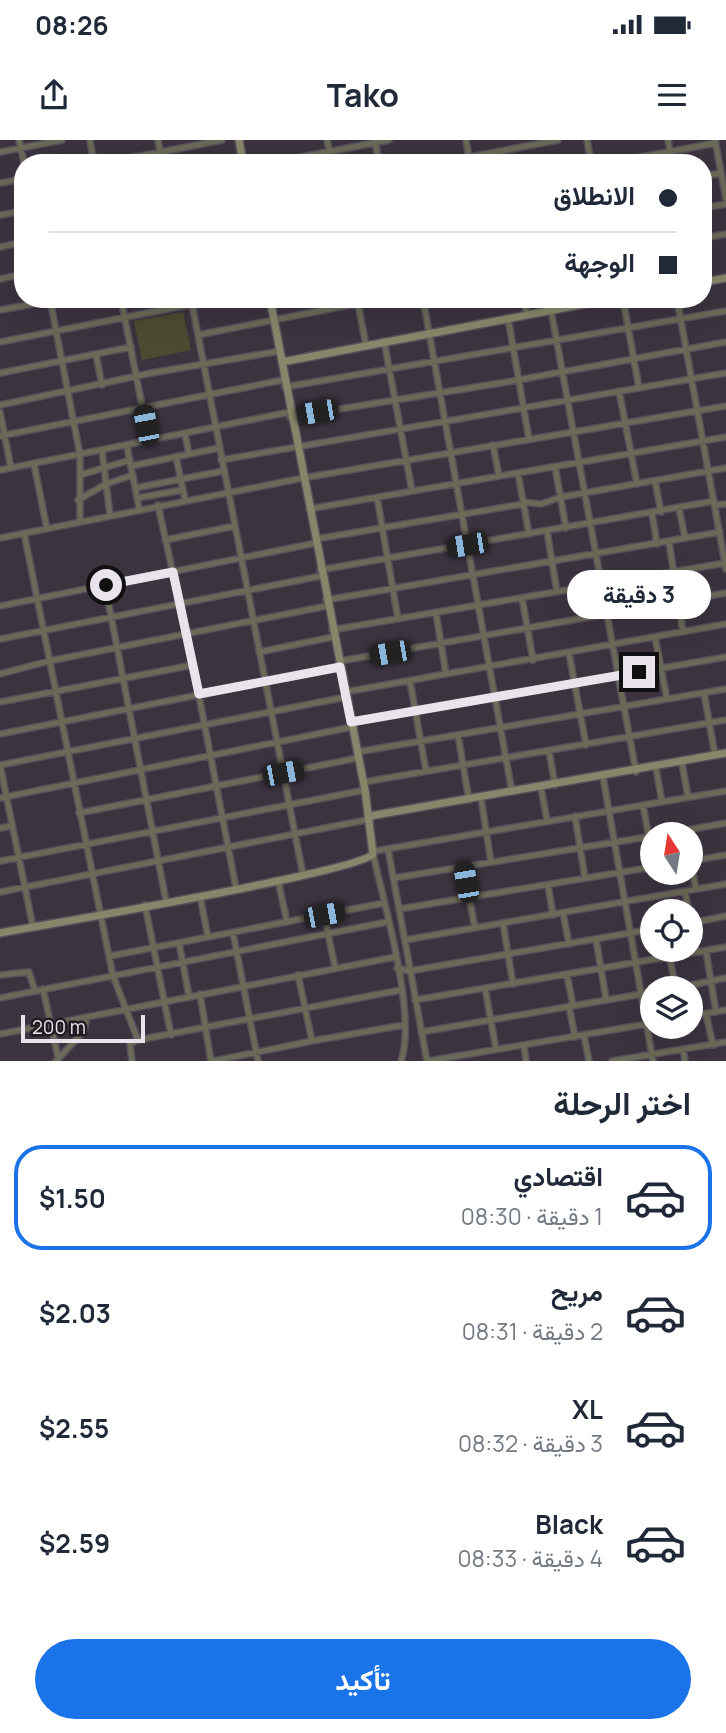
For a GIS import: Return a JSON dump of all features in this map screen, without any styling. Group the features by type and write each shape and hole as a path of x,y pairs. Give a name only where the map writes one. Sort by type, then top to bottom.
{"main road":[{"path":"0,933 359,863 374,852 370,818 284,383 272,308"},
{"path":"282,362 562,308"},
{"path":"370,818 636,772 726,753"}],"street":[{"path":"19,140 22,154"},
{"path":"0,152 62,140"},
{"path":"158,140 160,153"},
{"path":"154,154 222,140"},
{"path":"327,140 330,154"},
{"path":"315,154 389,140"},
{"path":"486,154 531,142 558,140"},
{"path":"668,140 670,152"},
{"path":"659,154 716,141 726,201"},
{"path":"719,158 726,156"},
{"path":"712,175 721,173"},
{"path":"52,308 80,455 80,520"},
{"path":"123,308 149,441"},
{"path":"0,342 167,308"},
{"path":"193,308 303,875"},
{"path":"198,335 326,308"},
{"path":"359,308 366,345"},
{"path":"424,308 512,793"},
{"path":"526,308 527,315"},
{"path":"625,308 639,388"},
{"path":"259,652 398,619 673,572 725,566 679,308"},
{"path":"551,310 636,772"},
{"path":"3,436 284,383 434,361 726,311"},
{"path":"508,318 530,439"},
{"path":"384,341 412,491"},
{"path":"0,470 290,414 519,380 726,342"},
{"path":"0,373 131,347"},
{"path":"0,405 280,351"},
{"path":"96,354 102,385"},
{"path":"221,460 726,373"},
{"path":"619,391 637,484"},
{"path":"0,538 185,499 726,406"},
{"path":"0,412 12,468"},
{"path":"185,434 190,454"},
{"path":"309,509 726,437"},
{"path":"493,445 499,476"},
{"path":"127,446 139,509"},
{"path":"80,475 130,463 219,449"},
{"path":"102,451 110,514"},
{"path":"176,457 185,499"},
{"path":"34,464 47,529"},
{"path":"555,467 566,528"},
{"path":"0,606 382,528 523,503 541,504 561,497 726,468"},
{"path":"135,488 223,471"},
{"path":"518,473 529,534"},
{"path":"78,500 106,484 133,475"},
{"path":"655,481 661,512"},
{"path":"137,498 183,490"},
{"path":"377,497 398,619"},
{"path":"0,639 247,590 388,557 679,508 726,503"},
{"path":"158,505 187,634 236,888"},
{"path":"679,508 685,538"},
{"path":"652,513 657,544"},
{"path":"165,540 235,526"},
{"path":"547,531 558,592"},
{"path":"24,533 113,976 138,1040"},
{"path":"0,674 393,589 719,533"},
{"path":"669,542 683,632"},
{"path":"106,585 166,901"},
{"path":"0,734 441,644 726,593"},
{"path":"522,598 533,660"},
{"path":"436,613 446,674"},
{"path":"33,927 12,826 3,797 0,765 272,713 446,674 726,624"},
{"path":"655,637 667,699"},
{"path":"569,653 586,745"},
{"path":"3,797 277,743 415,711 726,657"},
{"path":"0,702 193,664"},
{"path":"410,681 426,771"},
{"path":"79,813 283,773 421,741 726,689"},
{"path":"704,693 715,755"},
{"path":"0,861 289,804 426,771 726,720"},
{"path":"458,735 469,800"},
{"path":"549,751 555,786"},
{"path":"682,763 688,797"},
{"path":"656,768 662,802"},
{"path":"603,777 640,984"},
{"path":"541,788 547,820"},
{"path":"401,1061 404,1025 401,990 374,852 726,791"},
{"path":"481,798 491,862"},
{"path":"643,805 647,822"},
{"path":"575,816 585,878"},
{"path":"0,892 370,818"},
{"path":"704,829 726,824"},
{"path":"0,828 12,826"},
{"path":"394,878 640,838"},
{"path":"388,849 427,1061 640,1025"},
{"path":"704,859 726,855"},
{"path":"463,866 475,928"},
{"path":"398,909 640,869"},
{"path":"278,880 287,922"},
{"path":"405,940 726,884"},
{"path":"548,885 553,915"},
{"path":"695,886 696,890"},
{"path":"685,892 686,899"},
{"path":"200,894 208,937"},
{"path":"110,956 384,903"},
{"path":"145,905 170,1035"},
{"path":"563,913 569,944"},
{"path":"324,915 335,967"},
{"path":"703,921 726,916"},
{"path":"0,998 387,922"},
{"path":"503,923 513,984"},
{"path":"397,968 409,971 640,931"},
{"path":"233,933 258,1061"},
{"path":"596,939 606,999"},
{"path":"179,943 189,996"},
{"path":"703,951 726,947"},
{"path":"706,951 716,1012"},
{"path":"0,1034 395,957"},
{"path":"415,1000 640,962"},
{"path":"0,975 29,972 35,991"},
{"path":"298,975 312,1041"},
{"path":"567,975 575,1037"},
{"path":"703,983 726,978"},
{"path":"485,988 496,1049"},
{"path":"43,989 57,1059"},
{"path":"132,1061 130,1044 138,1040 401,990"},
{"path":"200,994 212,1061 404,1025"},
{"path":"421,1032 640,994"},
{"path":"703,1014 726,1010"},
{"path":"706,1013 713,1045"},
{"path":"57,1059 83,1031 87,1017"},
{"path":"584,1036 589,1061"},
{"path":"651,1039 652,1058"},
{"path":"612,1061 652,1058 683,1049 726,1042"},
{"path":"524,1045 526,1061"},
{"path":"683,1049 685,1061"}],"green space":[{"path":"183,312 191,350 142,360 134,321"}],"route":[{"path":"106,585 173,572 199,694 340,667 351,722 639,672"}]}
